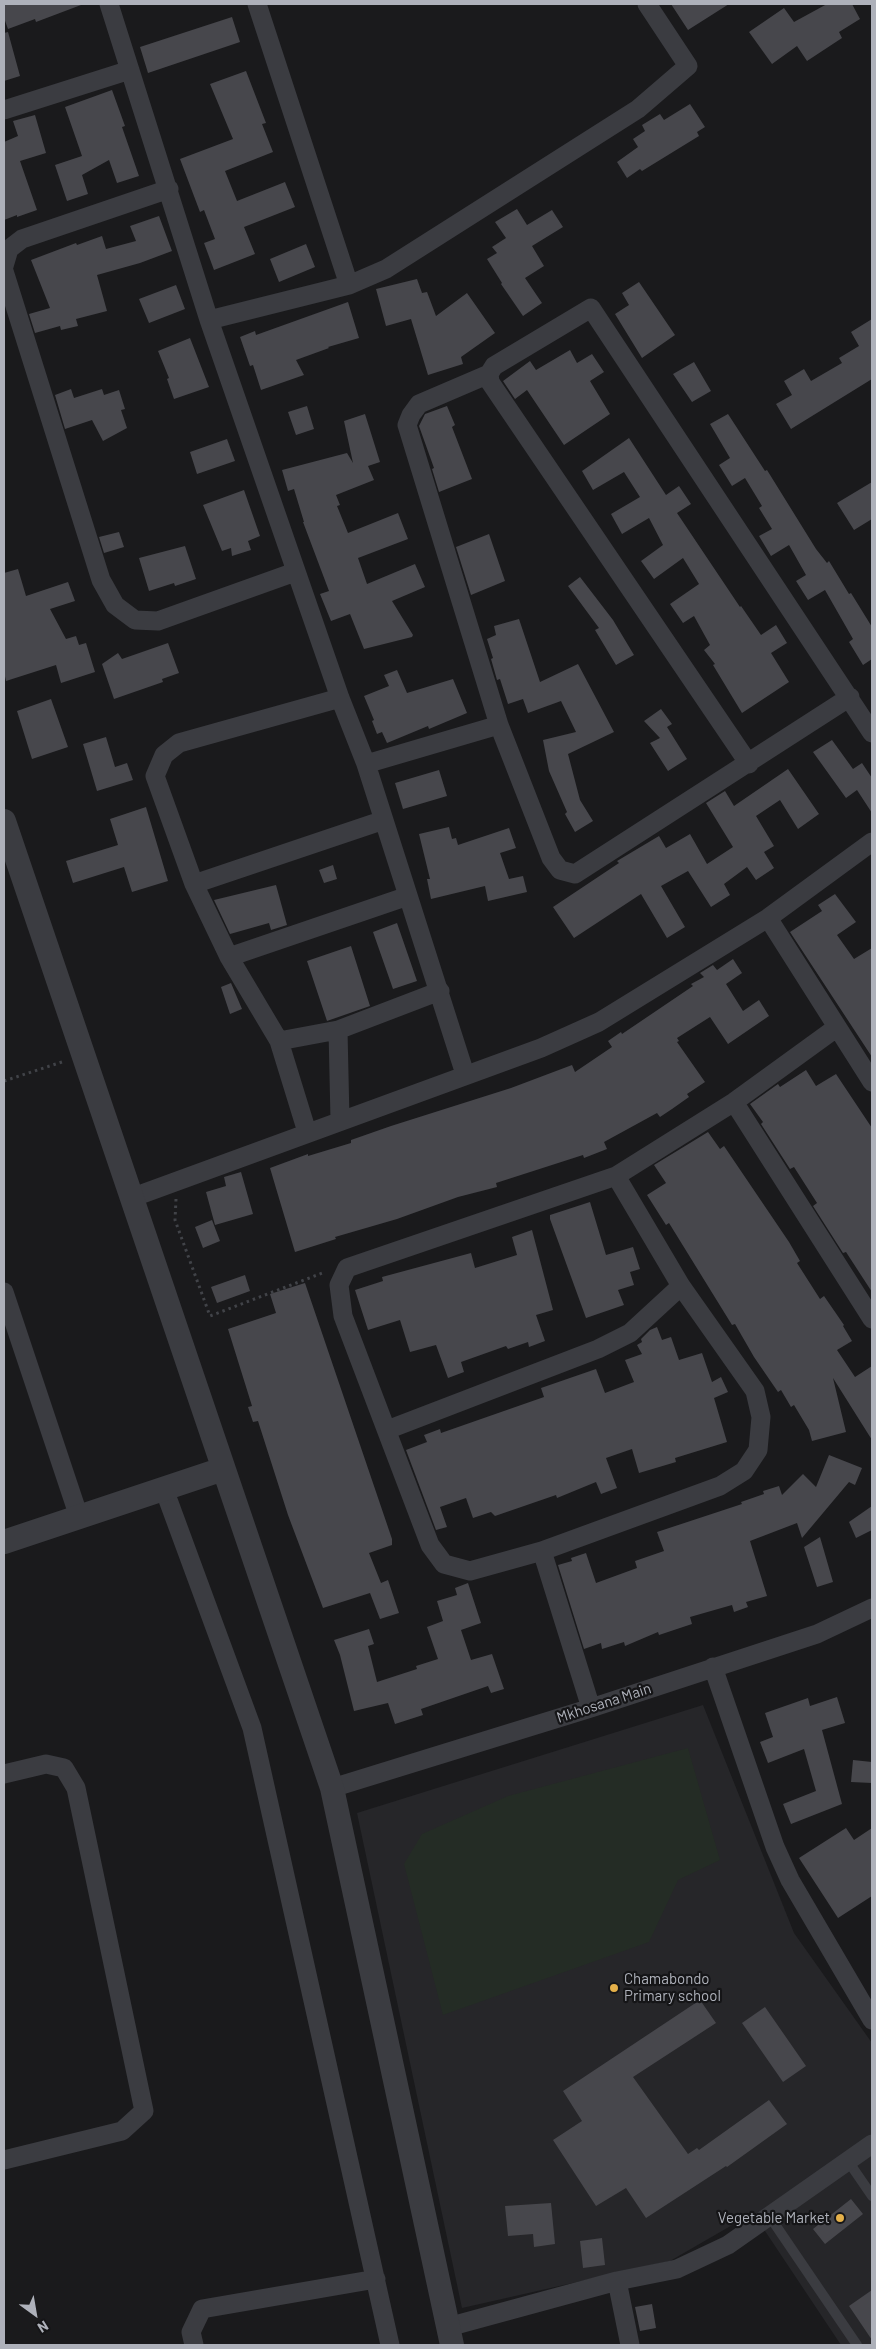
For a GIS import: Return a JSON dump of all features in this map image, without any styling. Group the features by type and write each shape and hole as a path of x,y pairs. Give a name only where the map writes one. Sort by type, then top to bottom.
{"street":[{"path":"109,4 209,320 295,572 366,764 465,1074"},
{"path":"257,4 349,285"},
{"path":"209,320 349,285 394,264 638,109 688,66 647,4"},
{"path":"4,110 130,70"},
{"path":"4,266 9,249 22,239 169,189"},
{"path":"4,272 101,580 115,605 135,620 158,621 295,572"},
{"path":"850,697 575,874 560,870 551,858 499,725 407,425 411,414 419,404 489,374 494,366 591,308 850,697 872,733"},
{"path":"489,374 490,382 748,764"},
{"path":"307,1132 279,1041 229,957 194,884 155,776 164,756 179,743 340,698"},
{"path":"366,764 499,725"},
{"path":"194,884 384,820"},
{"path":"4,821 130,1198 332,1788 450,2336 617,2281 677,2269 728,2246 872,2144"},
{"path":"130,1198 465,1074 541,1048 599,1022 768,918 872,842"},
{"path":"229,957 408,896"},
{"path":"768,918 872,1082"},
{"path":"279,1041 338,1030 440,991"},
{"path":"616,1176 681,1286 755,1391 761,1417 758,1450 744,1471 720,1486 542,1551 470,1571 444,1564 430,1546 343,1316 338,1285 347,1268 616,1176 734,1102 836,1028"},
{"path":"338,1030 340,1120"},
{"path":"734,1102 872,1318"},
{"path":"387,1430 598,1348 630,1333 681,1286"},
{"path":"4,1292 78,1517"},
{"path":"4,1542 223,1469"},
{"path":"164,1489 252,1728 390,2345"},
{"path":"542,1551 591,1708"},
{"name":"Mkhosana Main","path":"332,1788 591,1708 817,1634 872,1608"},
{"path":"713,1667 775,1847 790,1880 867,2000 872,2020"},
{"path":"4,1774 46,1764 64,1768 76,1788 144,2112 122,2132 4,2160"},
{"path":"194,2345 191,2332 202,2309 376,2278"},
{"path":"617,2281 630,2345"}],"lane":[{"path":"848,2161 872,2196"},
{"path":"770,2217 857,2345"}],"path":[{"path":"4,1081 83,1056"},
{"path":"174,1181 176,1193 175,1220 210,1316 322,1272 347,1268"}],"shaded area":[{"name":"Chamabondo Primary school","path":"703,1705 794,1933 872,2043 872,2345 841,2345 753,2213 670,2261 462,2308 357,1813"},
{"path":"688,1748 720,1860 678,1880 649,1942 443,2015 404,1864 422,1834 508,1796"}],"building":[{"path":"4,4 81,5 36,22 35,19 8,29 4,18"},
{"path":"671,4 729,4 688,30"},
{"path":"827,4 852,4 860,19 839,32 842,38 807,61 797,46 772,64 749,32 784,8 794,22"},
{"path":"232,17 240,42 148,73 140,47"},
{"path":"8,32 20,76 4,81 4,33"},
{"path":"246,71 266,123 262,124 273,152 225,171 237,201 285,182 295,207 244,227 255,254 214,270 204,243 215,239 204,210 200,212 180,159 233,139 210,84"},
{"path":"112,90 125,126 122,127 139,176 117,183 109,160 82,175 88,194 67,201 55,165 82,156 65,107"},
{"path":"690,104 705,127 697,132 699,136 642,171 640,169 627,178 617,162 638,147 633,139 645,131 642,125 660,114 664,120"},
{"path":"35,115 46,153 20,161 37,210 4,220 4,142 18,136 13,121"},
{"path":"517,209 527,225 552,210 563,227 532,246 544,266 525,278 542,303 523,316 501,284 487,259 497,253 492,247 506,238 495,222"},
{"path":"159,216 172,251 140,263 97,275 107,311 76,319 78,326 61,330 60,326 35,333 29,314 50,308 31,260 76,243 77,245 102,236 106,249 136,241 130,226"},
{"path":"306,244 315,267 279,282 270,259"},
{"path":"417,279 422,293 427,292 436,316 467,293 495,333 461,357 463,364 428,375 411,319 386,326 376,289"},
{"path":"639,282 675,335 642,358 615,314 629,305 622,293"},
{"path":"176,285 185,309 149,323 139,299"},
{"path":"348,302 359,338 328,347 296,360 304,375 261,390 253,365 250,366 240,337 255,331 256,335"},
{"path":"872,319 872,379 791,429 776,404 792,395 784,381 804,369 811,381 842,363 839,358 859,346 851,332"},
{"path":"190,338 209,387 174,399 167,379 169,378 158,351"},
{"path":"570,350 577,363 592,354 604,372 590,381 610,414 564,445 527,390 515,399 503,381 530,361 536,370"},
{"path":"694,362 711,391 692,402 673,374"},
{"path":"71,389 74,398 102,389 104,395 119,390 125,409 121,410 127,428 103,441 92,420 65,429 55,395"},
{"path":"307,406 314,429 296,435 288,412"},
{"path":"447,406 455,425 452,427 472,479 439,492 432,469 434,468 419,426 425,414"},
{"path":"365,414 380,462 368,466 374,480 336,495 340,505 337,506 348,533 398,513 408,539 358,558 367,584 415,564 425,587 392,601 413,635 412,637 364,649 350,614 331,621 320,594 329,591 303,522 294,489 288,491 282,470 347,453 353,463 344,421"},
{"path":"728,414 765,471 767,470 816,549 827,563 829,561 872,627 872,659 863,665 849,642 853,639 825,590 808,600 796,581 806,575 789,545 771,556 759,536 772,529 759,508 762,506 745,478 732,486 719,465 730,458 710,424"},
{"path":"629,438 666,495 679,486 691,504 677,513 761,635 776,625 787,643 771,653 789,682 742,713 713,665 715,664 704,650 710,645 694,616 683,623 670,604 699,584 683,558 654,579 641,561 663,545 649,518 622,534 611,514 640,497 624,472 593,490 582,471"},
{"path":"227,439 235,461 197,474 190,452"},
{"path":"872,482 872,519 854,530 837,503"},
{"path":"244,490 260,536 248,541 251,550 232,556 231,548 222,551 203,505"},
{"path":"119,532 124,547 104,553 99,537"},
{"path":"489,534 505,581 471,595 456,547"},
{"path":"185,546 196,579 175,586 174,583 149,591 139,558"},
{"path":"18,569 26,596 68,582 75,601 50,609 66,639 76,636 79,645 86,643 95,672 61,683 56,665 6,681 4,672 4,573"},
{"path":"580,577 613,620 634,655 616,665 595,630 599,628 568,586"},
{"path":"519,619 540,682 578,664 614,732 568,754 580,800 593,821 575,832 565,814 567,812 549,771 543,740 576,732 561,701 528,713 523,699 508,704 500,679 497,680 491,659 493,658 487,639 496,635 494,626"},
{"path":"168,643 179,673 162,679 163,682 114,699 102,664 118,653 122,659"},
{"path":"397,670 407,693 453,679 467,713 429,729 428,726 387,743 382,732 377,734 372,721 374,720 364,696 389,686 384,675"},
{"path":"51,699 68,747 32,759 17,711"},
{"path":"661,709 672,724 667,727 687,759 668,771 650,743 660,738 644,721"},
{"path":"106,737 115,767 127,763 133,780 97,791 83,744"},
{"path":"832,740 853,769 862,763 872,778 872,813 857,790 846,798 813,752"},
{"path":"788,769 819,814 798,829 780,800 756,816 774,846 764,852 774,868 756,880 747,867 724,884 730,895 711,907 688,871 661,886 685,927 667,938 641,894 574,938 553,907 619,863 617,861 659,836 666,848 690,834 707,864 733,847 706,803 725,791 734,806"},
{"path":"439,770 447,796 403,809 395,783"},
{"path":"146,807 168,881 132,892 124,867 73,883 66,861 118,845 110,819"},
{"path":"449,827 452,839 456,838 458,845 509,828 516,848 500,853 509,879 523,876 527,892 488,901 485,886 431,899 427,879 430,879 419,834"},
{"path":"333,865 337,879 324,883 319,870"},
{"path":"276,885 287,925 271,930 269,923 230,934 214,900"},
{"path":"835,894 856,922 837,935 854,959 872,948 872,1057 790,932 822,911 818,905"},
{"path":"397,923 417,981 393,989 373,932"},
{"path":"351,946 370,1006 327,1021 307,961"},
{"path":"733,959 742,973 726,984 743,1011 759,1000 769,1016 728,1044 710,1017 677,1038 679,1041 677,1042 705,1082 687,1094 689,1097 672,1109 660,1117 657,1113 604,1142 607,1149 584,1158 583,1155 496,1183 497,1187 458,1197 295,1252 270,1168 308,1154 308,1156 351,1143 351,1140 511,1088 572,1065 575,1072 612,1047 608,1041 621,1032 622,1034 693,986 691,984 704,977 700,973 713,965 717,970"},
{"path":"231,983 242,1009 230,1014 221,987"},
{"path":"806,1070 816,1086 836,1074 872,1128 872,1292 846,1252 843,1253 813,1206 817,1203 794,1167 790,1169 761,1124 763,1122 750,1104 778,1084 780,1087"},
{"path":"708,1132 720,1149 724,1146 789,1242 800,1261 797,1263 820,1299 824,1296 844,1325 852,1341 837,1350 855,1377 872,1366 872,1440 833,1378 846,1432 812,1441 809,1430 794,1405 791,1407 781,1390 778,1392 754,1357 735,1324 732,1325 669,1223 666,1225 647,1195 666,1183 654,1165"},
{"path":"241,1172 253,1214 215,1225 206,1192 226,1186 224,1177"},
{"path":"590,1202 606,1255 633,1247 640,1269 630,1272 634,1285 618,1290 624,1305 586,1318 550,1215"},
{"path":"212,1220 220,1241 203,1248 195,1227"},
{"path":"532,1230 553,1310 536,1315 545,1341 529,1347 528,1342 508,1349 506,1346 461,1362 464,1372 448,1378 436,1345 410,1352 400,1320 368,1330 355,1290 383,1281 382,1277 471,1253 475,1268 517,1255 512,1237"},
{"path":"245,1275 250,1291 217,1303 211,1287"},
{"path":"305,1283 392,1539 392,1545 369,1553 381,1583 388,1580 399,1613 380,1619 370,1593 323,1608 288,1515 258,1421 253,1422 248,1407 252,1406 228,1329 276,1313 270,1294"},
{"path":"657,1327 662,1340 671,1337 679,1360 702,1353 712,1382 721,1377 728,1392 714,1398 727,1442 675,1458 676,1462 639,1473 632,1449 606,1458 617,1488 601,1494 596,1482 557,1498 556,1495 495,1516 491,1512 473,1518 466,1498 440,1507 447,1527 436,1530 406,1450 427,1442 424,1435 440,1429 441,1433 544,1397 541,1388 596,1369 605,1393 634,1382 625,1360 642,1354 637,1345 642,1342 641,1339 650,1330"},
{"path":"829,1455 862,1468 855,1485 849,1482 802,1538 797,1523 750,1541 767,1596 746,1602 748,1607 734,1612 732,1605 690,1617 692,1624 659,1635 658,1632 625,1646 624,1642 602,1649 601,1643 584,1649 558,1565 572,1561 571,1558 586,1553 596,1583 637,1568 635,1561 664,1551 657,1532 742,1504 741,1502 764,1494 763,1491 779,1486 782,1495 803,1474 816,1487"},
{"path":"872,1506 872,1530 856,1538 849,1522"},
{"path":"820,1537 833,1582 817,1587 804,1547"},
{"path":"468,1583 481,1623 461,1630 471,1660 492,1654 504,1689 491,1693 488,1686 421,1709 423,1715 395,1724 388,1703 354,1711 340,1655 334,1640 369,1629 374,1644 368,1646 377,1682 417,1669 416,1666 438,1659 427,1627 443,1621 437,1601 457,1595 455,1588"},
{"path":"837,1697 845,1723 822,1730 842,1804 791,1824 783,1804 816,1791 804,1749 768,1763 760,1742 773,1737 765,1713 808,1698 810,1706"},
{"path":"853,1760 872,1762 872,1783 851,1782"},
{"path":"846,1828 854,1840 872,1828 872,1896 838,1918 799,1858"},
{"path":"700,2000 716,2023 633,2077 688,2154 697,2148 699,2150 769,2100 787,2124 727,2167 646,2218 626,2188 596,2206 553,2140 582,2121 563,2091"},
{"path":"765,2007 806,2066 783,2082 742,2023"},
{"path":"851,2199 863,2214 825,2244 813,2229"},
{"path":"551,2203 555,2244 534,2247 533,2234 508,2236 505,2206"},
{"path":"602,2238 605,2265 583,2268 580,2241"},
{"path":"872,2290 872,2340 849,2306"},
{"path":"652,2304 656,2328 640,2331 635,2307"}],"place":[{"name":"Chamabondo Primary school","path":"614,1988"},
{"name":"Vegetable Market","path":"840,2218"}]}
